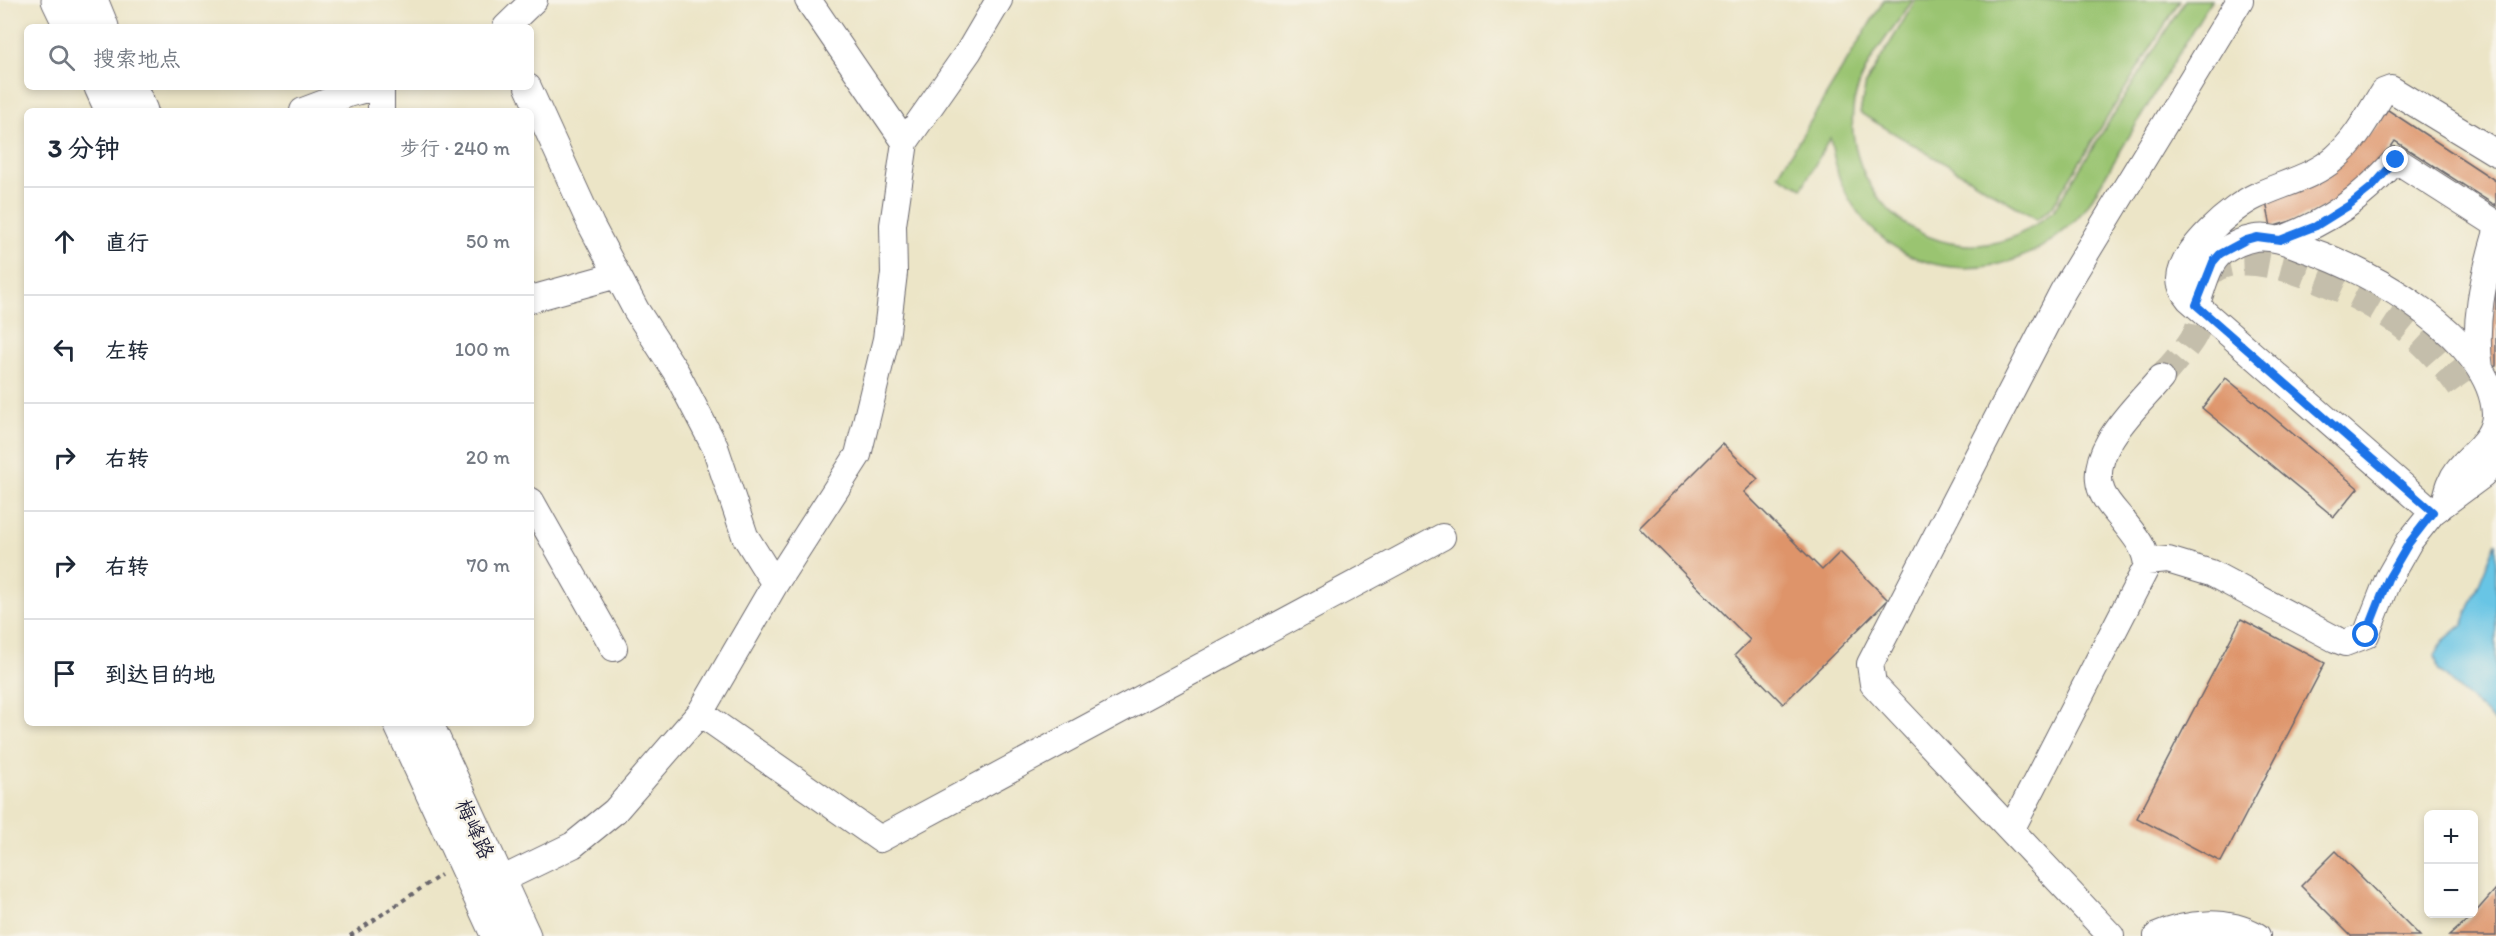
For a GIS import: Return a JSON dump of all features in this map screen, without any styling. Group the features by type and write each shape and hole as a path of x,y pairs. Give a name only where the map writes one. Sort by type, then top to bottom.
{"main road":[{"path":"58,0 70,24"},
{"path":"91,0 101,24"},
{"path":"102,90 110,108"},
{"path":"131,90 140,108"},
{"name":"梅峰路","path":"401,726 498,936"},
{"name":"梅峰路","path":"427,726 524,936"}],"street":[{"path":"509,15 534,0"},
{"path":"808,0 905,142"},
{"path":"499,880 573,845 615,811 700,713 775,584 858,455 886,339 894,273 893,225 905,142 969,51 999,0"},
{"path":"2111,936 1873,684 1870,664 2062,291 2240,0"},
{"path":"2439,508 2196,305 2182,291 2180,277 2188,257 2223,217 2254,196 2306,175 2333,160 2353,140 2383,92 2391,89 2496,153"},
{"path":"311,108 363,90"},
{"path":"381,90 381,108"},
{"path":"529,90 591,225 636,310 676,372 715,447 745,536 775,584"},
{"path":"2280,240 2316,226 2348,206 2373,186 2396,160 2496,224"},
{"path":"2480,369 2477,323 2480,293 2496,235"},
{"path":"2196,305 2213,262 2220,254 2246,240 2257,237 2280,240 2324,255 2375,278 2422,309 2456,340 2480,369 2493,396 2495,417 2490,436 2458,470 2439,508"},
{"path":"534,298 617,275"},
{"path":"2011,830 2147,566 2141,544 2102,493 2099,481 2100,459 2107,443 2161,378"},
{"path":"2147,562 2168,560 2211,573 2345,643 2366,635 2388,579 2409,543 2439,508 2483,475 2496,456"},
{"path":"534,506 614,648"},
{"path":"700,713 880,839 1442,537"},
{"path":"2157,936 2180,927 2211,924 2248,931 2257,936"}],"path":[{"path":"350,936 450,870"}],"green space":[{"path":"1884,0 1913,0 1879,48 1858,88 1852,123 1861,166 1882,202 1912,228 1929,237 1968,245 1988,244 2014,237 2054,210 2185,0 2211,0 2088,205 2061,234 2029,254 1994,265 1959,268 1925,261 1893,246 1865,221 1840,181 1830,138 1802,188 1778,175"},
{"path":"1916,0 2180,0 2052,207 2037,219 1860,113 1866,83"}],"water":[{"path":"2496,542 2496,723 2438,669 2435,655 2443,641 2462,625"}],"building":[{"path":"2388,110 2496,181 2496,206 2395,141 2378,166 2329,206 2271,227 2266,202 2376,128"},
{"path":"2496,268 2496,366 2492,367 2489,349"},
{"path":"2226,378 2358,488 2334,517 2202,408"},
{"path":"1723,444 1758,479 1744,492 1822,570 1840,552 1888,600 1783,704 1735,655 1750,640 1639,528"},
{"path":"2241,619 2325,663 2221,862 2137,818"},
{"path":"2336,851 2420,936 2351,936 2301,886"},
{"path":"2496,889 2496,936 2449,936 2469,918 2478,918 2478,909"}],"tunnel":[{"path":"2161,378 2197,330 2199,290 2208,275 2226,265 2249,263 2277,267 2306,275 2385,313 2426,347 2460,388"}],"route":[{"path":"2366,635 2388,579 2409,543 2433,512 2196,305 2213,262 2220,254 2246,240 2257,237 2280,240 2316,226 2348,206 2373,186 2396,160"}]}
